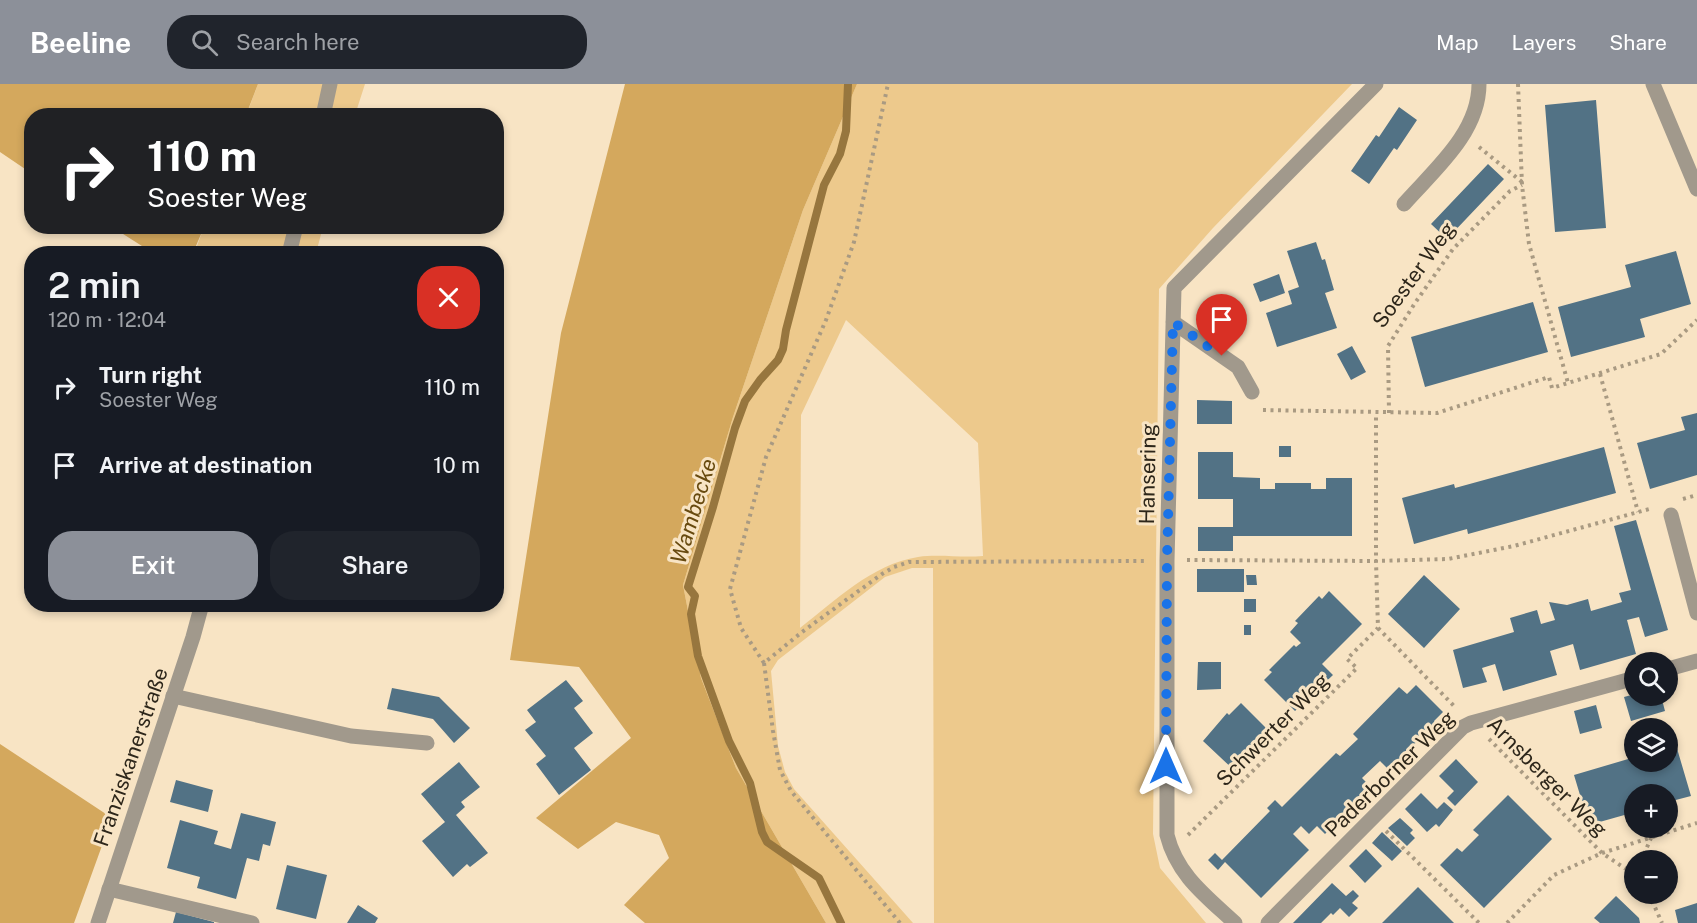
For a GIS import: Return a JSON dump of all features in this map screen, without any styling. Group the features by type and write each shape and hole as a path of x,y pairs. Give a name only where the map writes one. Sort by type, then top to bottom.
{"street":[{"path":"325,108 330,84"},
{"name":"Hansering","path":"1235,923 1183,873 1171,852 1167,835 1167,561 1174,288 1377,84"},
{"path":"1404,204 1465,135 1479,97 1479,84"},
{"path":"1653,84 1697,189"},
{"path":"1173,322 1238,368 1252,392"},
{"path":"1668,508 1697,613"},
{"name":"Franziskanerstraße","path":"98,923 199,612"},
{"path":"1678,666 1697,661"},
{"name":"Paderborner Weg","path":"1268,923 1463,727 1624,681"},
{"path":"173,696 351,736 428,743"},
{"path":"109,889 252,923"}],"path":[{"path":"888,84 854,242 826,320 766,457 730,589 741,628 764,663 780,770 791,791 900,923"},
{"path":"1518,84 1522,183 1529,244 1568,383"},
{"path":"1465,135 1522,183"},
{"name":"Soester Weg","path":"1389,412 1388,346 1453,249 1510,191 1522,183"},
{"path":"1252,392 1263,410 1437,413 1549,377 1552,388 1661,354 1697,320"},
{"path":"1600,374 1638,512"},
{"path":"1376,413 1378,628 1471,723"},
{"path":"764,663 802,632 882,574 909,562 1448,559 1514,546 1638,512 1668,508 1697,495"},
{"name":"Schwerter Weg","path":"1171,852 1357,668 1347,659 1378,628"},
{"name":"Arnsberger Weg","path":"1471,723 1602,853 1624,868"},
{"path":"1372,818 1479,923"},
{"name":"Arnsberger Weg","path":"1678,829 1697,824"},
{"name":"Arnsberger Weg","path":"1507,923 1554,875 1602,853 1648,838"},
{"path":"1653,904 1662,923"}],"shaded area":[{"path":"0,84 258,84 249,108 24,108 24,168 0,152"},
{"path":"258,84 365,84 357,108 249,108"},
{"path":"625,84 857,84 803,210 733,417 683,585 701,678 736,768 826,923 645,923 624,905 669,858 659,835 616,822 578,849 536,818 631,738 579,667 510,660 561,333"},
{"path":"857,84 1352,84 1213,228 1159,289 1153,834 1160,868 1206,923 934,923 933,568 912,568 885,577 778,660 771,671 778,746 785,772 794,789 913,923 826,923 736,768 701,678 683,585 733,417 803,210","holes":["846,320 978,443 983,556 918,557 885,567 855,585 800,628 801,415"]},
{"path":"123,234 201,234 196,246 142,246"},
{"path":"201,234 321,234 318,246 197,246"},
{"path":"0,744 112,818 74,923 0,923"}],"building":[{"path":"1596,100 1606,228 1555,232 1545,105"},
{"path":"1399,107 1417,120 1397,150 1394,148 1369,184 1351,171 1376,135 1379,137"},
{"path":"1488,164 1504,179 1447,239 1431,224"},
{"path":"1316,242 1322,260 1325,259 1334,290 1325,293 1337,328 1277,347 1266,313 1292,304 1288,291 1299,287 1287,251"},
{"path":"1676,251 1691,304 1640,319 1645,337 1571,357 1558,307 1631,287 1625,265"},
{"path":"1279,274 1285,293 1260,302 1253,284"},
{"path":"1533,302 1548,352 1425,387 1411,337"},
{"path":"1352,346 1366,372 1351,380 1337,354"},
{"path":"1197,400 1232,401 1232,424 1197,424"},
{"path":"1697,413 1697,475 1650,489 1637,443 1685,430 1681,417"},
{"path":"1279,446 1291,446 1291,457 1279,457"},
{"path":"1604,447 1616,493 1468,534 1467,529 1414,544 1402,498 1454,484 1455,488"},
{"path":"1198,452 1233,452 1233,477 1260,478 1260,489 1275,489 1275,483 1311,483 1311,489 1326,489 1326,478 1352,478 1352,536 1233,536 1233,551 1198,551 1198,527 1233,527 1233,499 1198,499"},
{"path":"1636,520 1668,630 1645,637 1639,617 1627,620 1635,652 1624,652 1624,657 1580,670 1573,644 1550,651 1557,675 1503,691 1495,664 1482,668 1487,682 1463,688 1453,650 1514,632 1510,618 1537,610 1541,624 1555,620 1549,602 1567,605 1588,599 1591,611 1622,602 1619,593 1631,590 1614,526"},
{"path":"1197,569 1244,569 1244,592 1197,592"},
{"path":"1246,575 1256,575 1257,585 1247,585"},
{"path":"1424,575 1460,609 1424,648 1388,614"},
{"path":"1329,591 1362,624 1322,664 1333,675 1295,711 1264,680 1272,672 1269,670 1294,645 1296,647 1301,643 1290,632 1298,623 1295,621 1319,596 1322,599"},
{"path":"1244,599 1256,599 1256,612 1244,612"},
{"path":"1244,625 1251,625 1251,635 1244,635"},
{"path":"1198,662 1221,662 1221,689 1197,690"},
{"path":"566,680 583,701 574,708 593,733 574,748 591,770 559,795 536,764 546,756 525,730 536,722 527,710"},
{"path":"1416,685 1443,712 1434,721 1435,723 1389,770 1380,761 1362,778 1371,787 1325,834 1317,826 1309,834 1301,826 1293,834 1309,850 1261,898 1225,862 1218,870 1208,860 1215,853 1222,860 1270,811 1267,808 1275,800 1282,807 1336,753 1340,756 1358,739 1353,734 1399,687 1407,694"},
{"path":"392,688 439,697 470,728 454,743 433,719 387,709"},
{"path":"1241,703 1273,735 1236,772 1203,741 1227,713 1229,715"},
{"path":"1596,705 1602,728 1580,734 1574,711"},
{"path":"1627,706 1664,706 1665,711 1641,718 1630,718"},
{"path":"1678,752 1691,796 1678,799 1678,784 1624,784 1624,815 1589,825 1574,775 1624,760 1624,772 1678,772"},
{"path":"1456,759 1478,782 1455,806 1447,798 1454,791 1439,776"},
{"path":"459,762 480,787 461,802 465,807 456,815 488,853 470,867 467,864 453,877 422,841 445,822 421,794"},
{"path":"176,780 213,790 208,812 170,802"},
{"path":"1421,793 1437,809 1444,802 1453,810 1439,827 1436,824 1427,832 1405,809"},
{"path":"1508,795 1552,839 1484,908 1440,865 1457,848 1462,852 1479,835 1473,830"},
{"path":"241,813 276,822 270,846 263,844 259,861 247,858 236,899 197,888 200,877 167,868 180,820 218,831 214,844 231,849"},
{"path":"1400,818 1413,830 1410,833 1415,838 1407,846 1388,828"},
{"path":"1382,832 1402,851 1392,861 1372,843"},
{"path":"1366,849 1382,866 1365,883 1349,866"},
{"path":"287,865 327,875 316,919 276,909"},
{"path":"1332,883 1346,896 1353,890 1359,896 1352,903 1358,908 1349,917 1340,908 1321,923 1293,923"},
{"path":"1418,887 1454,923 1382,923"},
{"path":"1616,896 1639,918 1640,923 1600,923 1594,918"},
{"path":"1697,903 1697,923 1678,923 1675,910"},
{"path":"358,905 378,918 375,923 347,923"},
{"path":"176,912 214,922 214,923 173,923"}],"waterway":[{"name":"Wambecke","path":"841,923 819,878 767,842 762,832 750,783 729,741 698,656 691,614 695,596 688,587 745,401 778,360 783,349 824,185 840,154 846,131 848,84"}],"route":[{"path":"1166,766 1167,561 1173,322 1222,356"}]}
